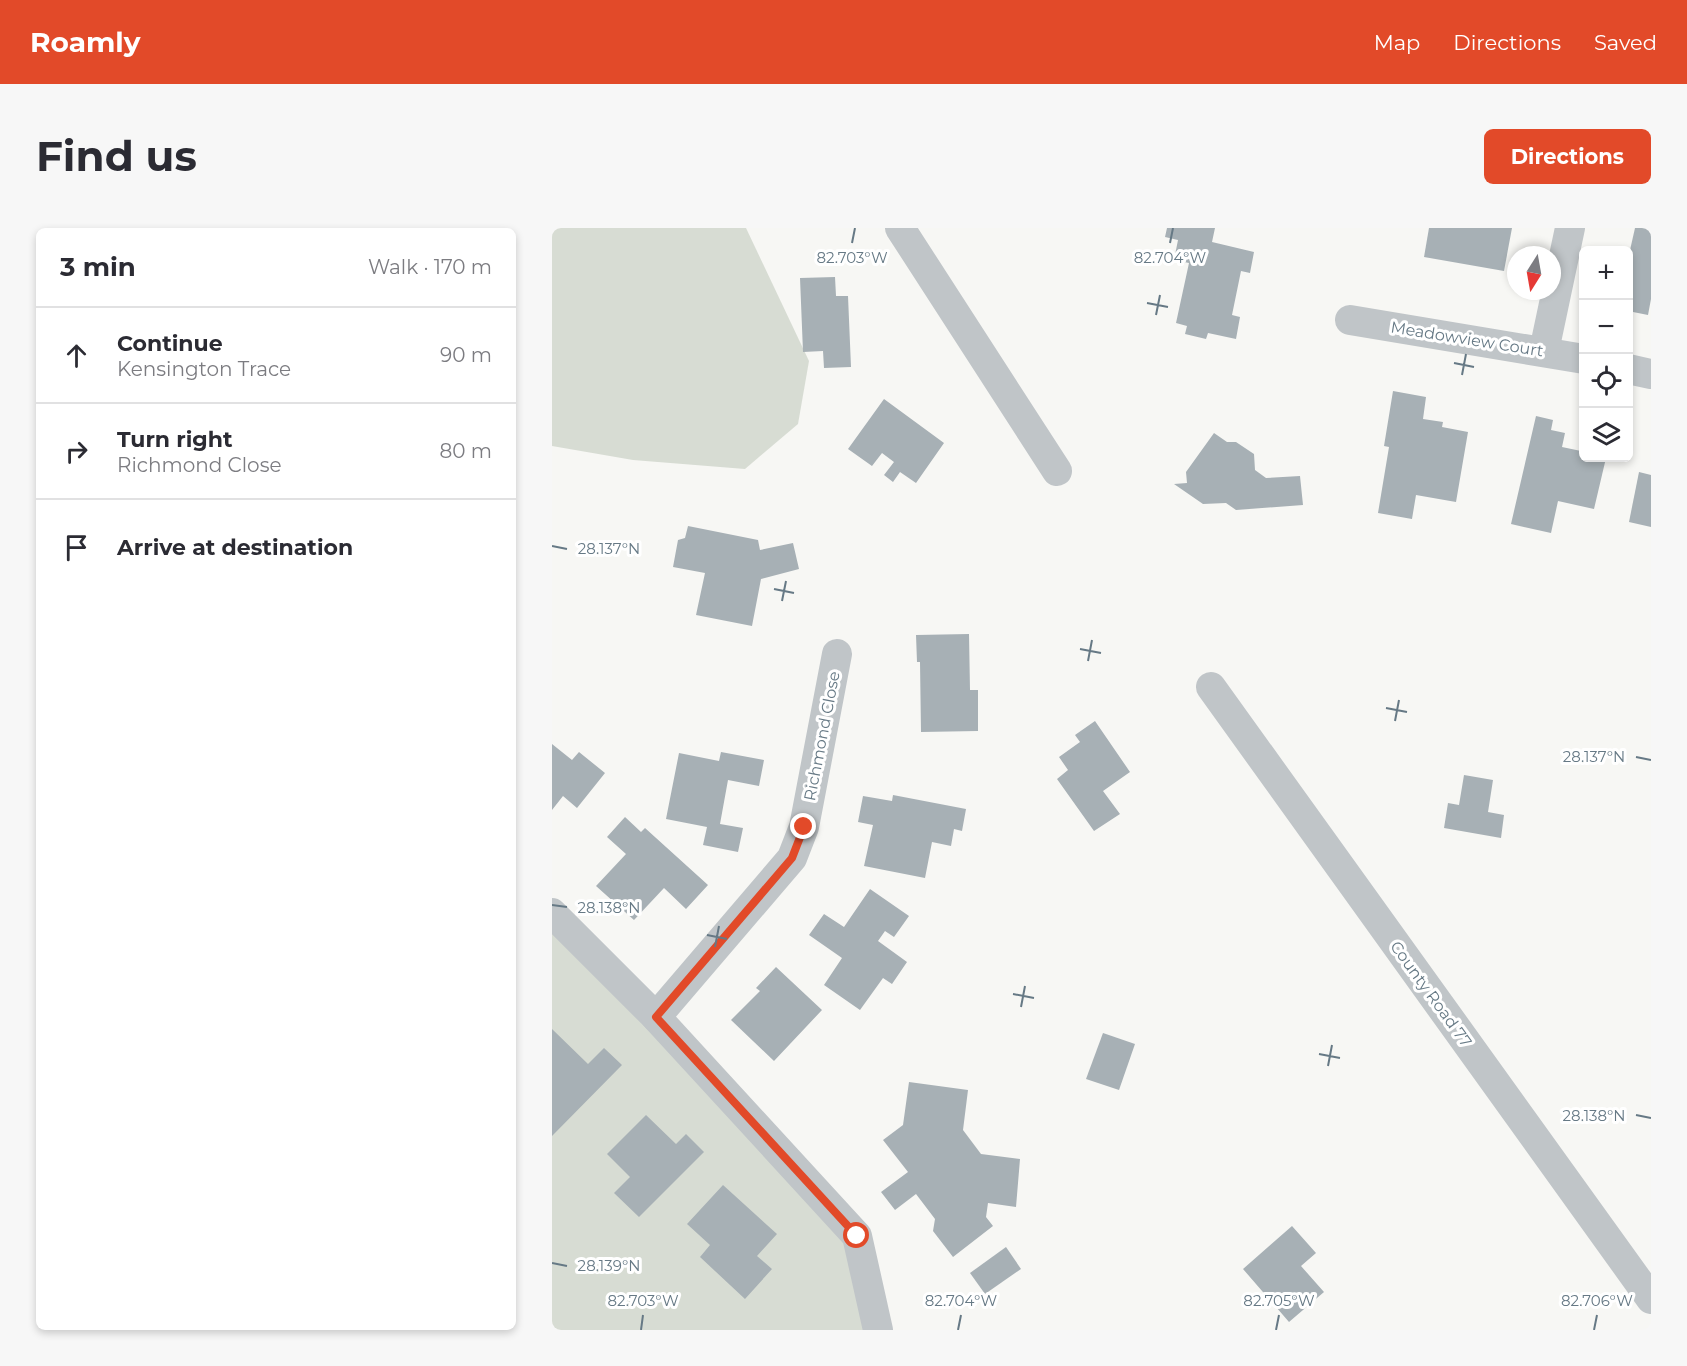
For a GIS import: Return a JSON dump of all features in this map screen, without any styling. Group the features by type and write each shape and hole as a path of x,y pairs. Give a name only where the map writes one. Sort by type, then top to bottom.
{"street":[{"path":"900,228 1057,471"},
{"path":"1544,351 1570,228"},
{"name":"Meadowview Court","path":"1350,320 1579,358"},
{"path":"1633,370 1651,374"},
{"name":"Richmond Close","path":"656,1017 792,858 804,827 837,654"},
{"name":"County Road 77","path":"1211,687 1651,1299"},
{"path":"552,913 656,1017 857,1236 878,1330"}],"shaded area":[{"path":"552,228 746,228 809,361 798,424 745,469 633,460 552,446"},
{"path":"552,930 857,1236 865,1330 552,1330"}],"building":[{"path":"1167,228 1215,228 1212,242 1254,252 1250,273 1241,271 1232,315 1240,317 1236,339 1208,333 1206,339 1185,334 1187,326 1176,323 1189,263 1174,260 1178,240 1165,237"},
{"path":"1429,228 1512,228 1504,271 1424,257"},
{"path":"1635,228 1651,228 1651,299 1648,315 1633,312 1633,246 1631,246"},
{"path":"835,277 836,296 848,296 851,367 824,368 823,351 803,352 800,278"},
{"path":"1393,391 1426,397 1423,419 1443,422 1442,427 1468,432 1456,502 1416,495 1412,519 1378,513 1389,447 1384,446"},
{"path":"884,399 944,443 916,483 900,472 893,482 884,475 894,462 882,453 872,466 848,449"},
{"path":"1536,416 1553,420 1551,430 1565,433 1562,447 1579,451 1579,462 1605,462 1594,509 1558,501 1551,533 1511,524"},
{"path":"1214,433 1227,442 1236,442 1254,454 1255,470 1266,478 1300,476 1303,505 1236,510 1226,503 1203,504 1174,484 1187,483 1186,472"},
{"path":"1639,472 1651,475 1651,527 1629,522"},
{"path":"688,526 758,540 760,550 793,543 799,569 761,579 752,626 696,615 705,573 673,567 678,540 685,538"},
{"path":"969,634 970,690 978,690 978,731 921,732 920,662 917,662 916,635"},
{"path":"1095,721 1130,772 1103,791 1120,814 1094,831 1057,779 1068,770 1059,757 1080,742 1075,735"},
{"path":"552,744 572,760 579,752 605,773 577,808 563,796 552,810"},
{"path":"721,752 764,760 759,786 728,780 720,824 743,828 738,852 703,845 707,827 666,819 679,753 719,761"},
{"path":"1464,775 1493,780 1488,812 1504,815 1501,838 1444,828 1448,803 1459,805"},
{"path":"893,795 966,809 962,831 954,829 951,846 932,842 925,878 864,866 873,825 858,822 863,796 892,801"},
{"path":"625,817 641,832 645,828 708,885 686,909 664,888 634,920 596,886 626,854 607,837"},
{"path":"870,889 909,916 894,937 885,931 878,941 907,962 892,984 883,978 860,1010 824,985 842,958 809,935 824,914 844,927"},
{"path":"776,967 822,1010 774,1061 731,1020 760,991 756,988"},
{"path":"552,1029 588,1064 604,1048 622,1065 552,1136"},
{"path":"1103,1033 1135,1044 1119,1090 1086,1079"},
{"path":"909,1082 968,1090 963,1130 981,1154 1020,1159 1016,1207 988,1203 986,1217 993,1226 953,1257 933,1231 935,1219 916,1194 895,1210 881,1192 908,1172 883,1140 903,1125"},
{"path":"646,1115 676,1144 686,1134 704,1152 639,1217 614,1193 630,1177 607,1154"},
{"path":"723,1185 777,1234 757,1256 772,1269 745,1299 700,1257 710,1245 687,1224"},
{"path":"1292,1226 1316,1253 1301,1266 1324,1292 1289,1322 1243,1269"},
{"path":"1006,1247 1021,1269 985,1294 970,1273"}],"route":[{"path":"804,827 792,858 656,1017 765,1132 857,1236"}]}
